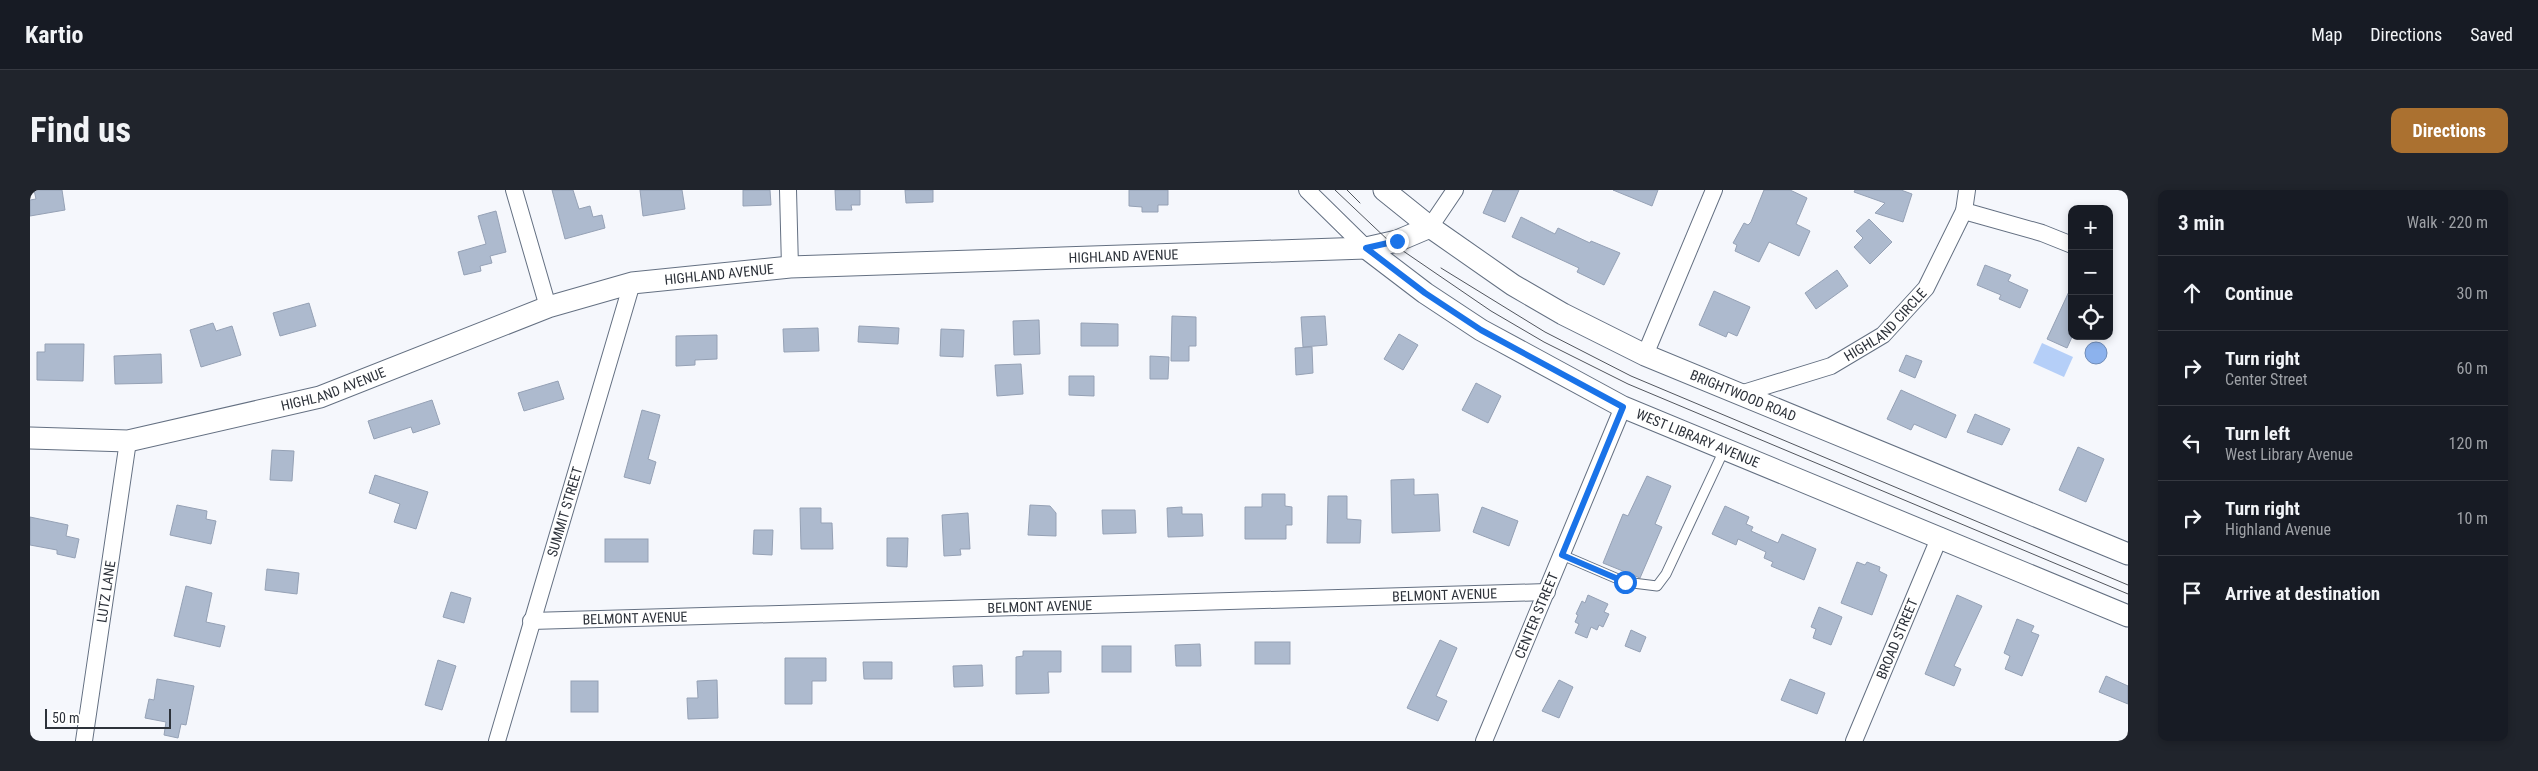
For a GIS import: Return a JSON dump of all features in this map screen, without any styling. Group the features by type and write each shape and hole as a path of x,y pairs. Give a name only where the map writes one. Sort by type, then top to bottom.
{"street":[{"path":"514,190 548,307"},
{"path":"788,190 790,267"},
{"name":"WEST LIBRARY AVENUE","path":"1307,190 1366,248 1425,293 1481,330 1623,407 1940,536 2128,616"},
{"name":"BRIGHTWOOD ROAD","path":"1384,190 1430,227 1513,285 1563,314 1645,355 2128,554"},
{"path":"1430,227 1454,190"},
{"path":"1645,355 1714,190"},
{"name":"HIGHLAND CIRCLE","path":"1740,394 1831,366 1883,335 1926,288 1964,211 1966,190"},
{"path":"1964,211 2042,233 2068,244"},
{"name":"HIGHLAND AVENUE","path":"30,438 128,441 320,397 548,307 632,283 790,267 1366,248 1397,241 1430,227"},
{"name":"SUMMIT STREET","path":"497,741 632,283"},
{"name":"CENTER STREET","path":"1484,741 1623,407"},
{"name":"LUTZ LANE","path":"84,741 128,441"},
{"name":"BROAD STREET","path":"1854,741 1940,536"},
{"name":"BELMONT AVENUE","path":"531,621 1547,592"}],"lane":[{"path":"1562,555 1625,582 1657,586 1666,574 1725,448"}],"shaded area":[{"path":"2096,342 2104,345 2107,353 2104,361 2096,364 2088,361 2085,353 2088,345"},
{"path":"2042,343 2073,357 2064,377 2033,363"}],"building":[{"path":"34,190 62,190 65,210 30,216 30,200 36,199"},
{"path":"552,190 573,190 579,209 590,206 593,217 602,215 605,228 565,239"},
{"path":"640,190 682,190 685,209 643,216"},
{"path":"743,190 770,190 771,205 743,206"},
{"path":"835,190 860,190 860,205 851,205 852,210 836,210"},
{"path":"905,190 933,190 933,202 906,203"},
{"path":"1129,190 1168,190 1168,205 1158,205 1158,212 1142,212 1142,207 1129,206"},
{"path":"1493,190 1519,190 1505,222 1483,213"},
{"path":"1613,190 1658,190 1652,206"},
{"path":"1764,190 1790,190 1807,198 1796,224 1810,231 1799,256 1769,242 1759,262 1735,251 1737,245 1733,243 1744,223 1748,225 1751,222"},
{"path":"1855,190 1901,190 1912,194 1903,222 1875,213 1885,203 1854,192"},
{"path":"496,211 506,252 490,256 492,263 480,266 481,271 464,275 458,252 486,244 478,216"},
{"path":"1521,217 1555,234 1558,228 1590,243 1591,241 1620,253 1604,285 1577,272 1579,268 1512,237"},
{"path":"1869,219 1892,242 1870,264 1854,247 1863,238 1856,231"},
{"path":"1985,265 2011,275 2008,281 2028,290 2020,308 1999,299 2001,295 1977,285"},
{"path":"1837,270 1848,286 1816,309 1805,293"},
{"path":"1714,291 1750,307 1737,336 1728,332 1726,337 1699,325"},
{"path":"2068,294 2068,340 2071,340 2067,348 2047,339"},
{"path":"309,303 316,326 280,336 273,313"},
{"path":"1172,316 1196,317 1196,346 1189,346 1189,361 1171,361"},
{"path":"1325,316 1327,345 1303,347 1301,317"},
{"path":"1039,320 1040,354 1014,355 1013,321"},
{"path":"213,323 216,331 232,326 241,355 201,367 190,330"},
{"path":"1081,323 1118,324 1118,346 1081,346"},
{"path":"859,326 899,328 898,344 858,342"},
{"path":"818,328 819,351 784,352 783,329"},
{"path":"941,329 964,330 963,357 940,356"},
{"path":"1399,334 1418,345 1403,370 1384,359"},
{"path":"717,335 717,359 695,360 695,365 676,366 676,336"},
{"path":"45,344 84,344 83,381 37,380 37,352 45,352"},
{"path":"1312,347 1313,373 1296,375 1295,348"},
{"path":"161,354 162,383 115,384 114,356"},
{"path":"1906,355 1922,361 1915,378 1899,371"},
{"path":"1150,356 1169,357 1168,379 1150,379"},
{"path":"1021,364 1023,394 997,396 995,365"},
{"path":"1069,376 1094,376 1094,396 1069,395"},
{"path":"558,381 564,399 524,411 518,393"},
{"path":"1476,383 1501,396 1488,423 1462,410"},
{"path":"1901,390 1956,415 1946,438 1914,424 1911,430 1887,419"},
{"path":"432,400 440,424 413,433 411,427 374,439 368,421"},
{"path":"642,410 660,415 648,459 656,462 650,484 624,477"},
{"path":"1975,414 2010,429 2002,445 1967,432"},
{"path":"2078,447 2104,459 2086,502 2059,490"},
{"path":"272,450 294,451 292,481 270,480"},
{"path":"375,475 428,492 416,529 394,522 400,504 369,493"},
{"path":"1647,476 1671,486 1655,524 1662,527 1640,578 1603,563 1623,514 1628,516"},
{"path":"1414,479 1414,495 1438,494 1440,531 1392,533 1391,480"},
{"path":"1262,494 1285,494 1285,506 1292,507 1292,525 1286,525 1286,539 1245,539 1245,507 1262,507"},
{"path":"1328,496 1347,496 1347,519 1361,520 1360,543 1327,543"},
{"path":"177,505 207,511 206,519 216,521 211,544 170,535"},
{"path":"1030,505 1050,506 1056,513 1056,536 1028,535"},
{"path":"1725,506 1749,517 1746,524 1753,527 1751,531 1778,543 1782,534 1816,549 1804,580 1771,566 1773,562 1764,558 1766,552 1738,539 1736,545 1712,534"},
{"path":"1182,507 1182,514 1202,514 1203,536 1168,537 1167,508"},
{"path":"1482,507 1518,521 1509,546 1473,532"},
{"path":"800,508 821,508 821,523 832,523 833,549 801,549"},
{"path":"1102,510 1135,510 1136,533 1103,534"},
{"path":"968,513 970,549 960,549 961,555 944,556 942,515"},
{"path":"30,517 68,525 66,536 79,539 75,558 57,554 57,550 30,545"},
{"path":"754,530 773,530 772,555 753,554"},
{"path":"887,538 908,538 907,567 887,566"},
{"path":"605,539 648,539 648,562 605,562"},
{"path":"1857,562 1865,565 1867,562 1880,567 1879,571 1887,575 1872,615 1841,603"},
{"path":"267,569 299,573 297,594 265,590"},
{"path":"186,586 212,593 206,622 225,626 220,647 174,636"},
{"path":"451,592 471,598 464,623 443,617"},
{"path":"1588,595 1608,604 1604,612 1609,614 1603,627 1599,625 1597,630 1591,627 1587,638 1575,633 1579,624 1575,622 1578,615 1576,614 1582,601 1585,603"},
{"path":"1957,595 1982,606 1954,666 1961,669 1954,686 1925,674"},
{"path":"1819,607 1842,617 1831,645 1813,638 1816,629 1811,627"},
{"path":"2017,619 2034,626 2031,632 2039,635 2022,676 2005,669 2010,656 2004,653"},
{"path":"1631,630 1646,637 1640,652 1625,646"},
{"path":"1440,640 1457,648 1436,696 1447,701 1438,721 1407,708"},
{"path":"1255,642 1290,642 1290,664 1255,664"},
{"path":"1200,644 1201,666 1176,666 1175,645"},
{"path":"1102,646 1131,646 1131,672 1102,672"},
{"path":"1023,651 1061,651 1061,672 1048,672 1049,693 1016,694 1016,657 1023,656"},
{"path":"785,658 826,658 826,681 812,681 812,704 785,704"},
{"path":"438,660 456,666 442,710 425,705"},
{"path":"863,662 892,662 892,679 864,679"},
{"path":"982,665 983,686 954,687 953,666"},
{"path":"2106,676 2128,686 2128,704 2099,692"},
{"path":"157,679 194,686 186,725 181,724 178,738 164,735 166,722 145,718 149,699 154,700"},
{"path":"1790,679 1825,693 1817,714 1781,700"},
{"path":"717,680 718,718 688,719 687,698 698,698 697,681"},
{"path":"1559,680 1573,687 1559,718 1542,711"},
{"path":"571,681 598,681 598,712 571,712"}],"tram line":[{"path":"1335,190 1390,242 1491,311 1544,342 1628,384 2128,594"},
{"path":"1347,190 1360,203"},
{"path":"1441,268 1545,332 1631,376 2128,585"}],"route":[{"path":"1397,241 1366,248 1425,293 1481,330 1623,407 1562,555 1625,582"}]}
